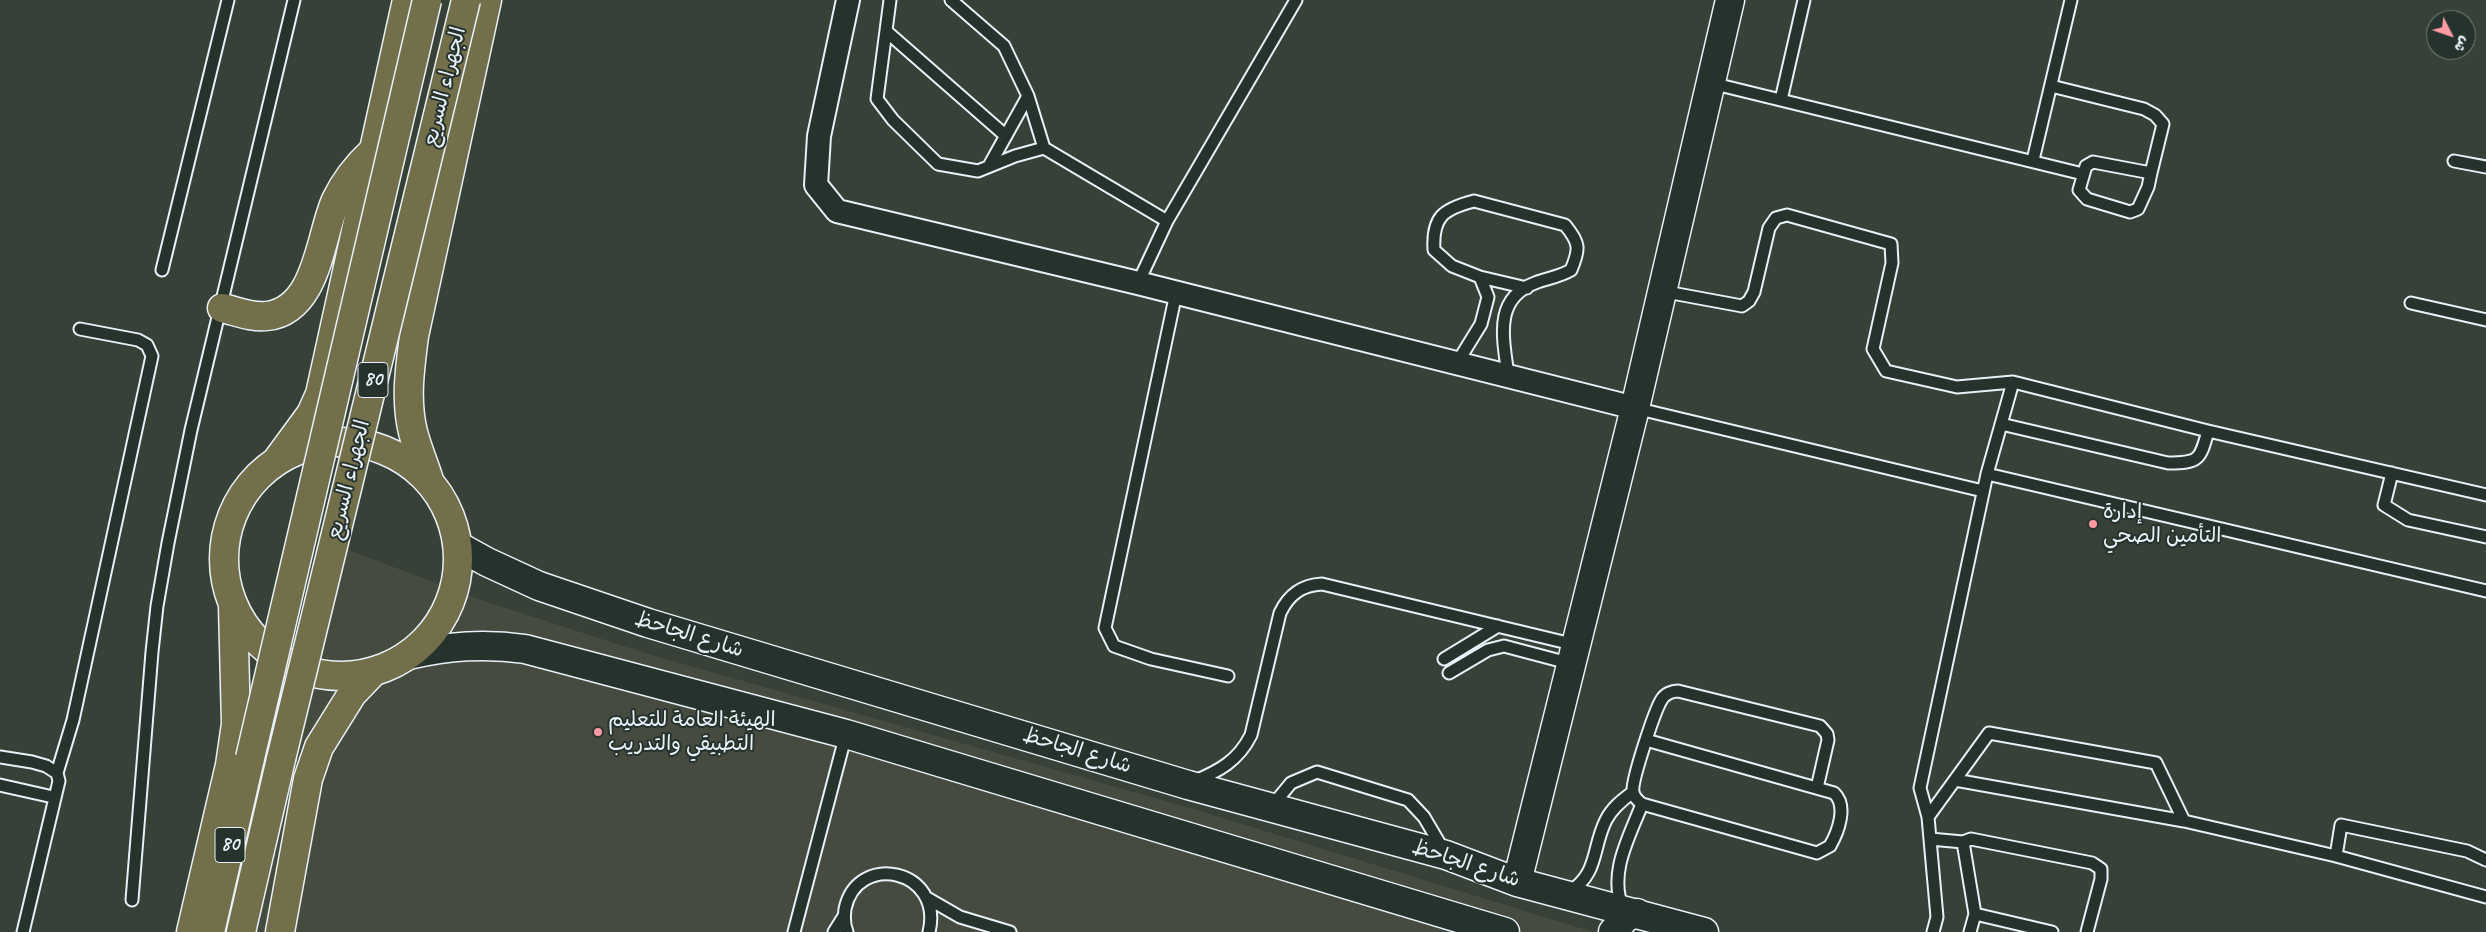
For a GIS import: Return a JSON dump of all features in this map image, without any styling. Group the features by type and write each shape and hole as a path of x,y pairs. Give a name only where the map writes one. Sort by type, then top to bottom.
{"main road":[{"path":"190,932 230,765 236,724 233,605 225,570 224,552 232,517 250,486 276,462 311,414 320,394 407,0"},
{"name":"الجهراء السريع","path":"210,932 427,0"},
{"name":"الجهراء السريع","path":"241,932 280,759 466,0"},
{"name":"الجهراء السريع","path":"430,481 413,432 409,406 408,378 414,336 488,0"},
{"path":"222,308 253,316 268,316 284,310 296,300 314,273 330,217 343,187 362,161 374,150"},
{"path":"233,605 253,636 267,650 290,664 317,674 336,676 373,672 408,655 434,630 448,607 456,581 458,546 449,511 430,481 401,457 366,444 329,442 302,449 276,462"},
{"path":"280,932 308,780 319,747 352,694 373,672"}],"street":[{"path":"848,0 818,136 816,185 837,211 1176,292 1635,408"},
{"path":"1517,882 1635,408 1730,0"},
{"name":"شارع الجاحظ","path":"458,546 487,562 539,586 648,623 1188,785 1446,855 1517,882 1565,894 1624,918 1704,932"},
{"path":"408,655 444,646 471,644 525,649 846,734 1505,932"}],"lane":[{"path":"162,270 228,0"},
{"path":"132,900 157,606 189,440 294,0"},
{"path":"890,0 877,98 893,120 938,164 978,171 1044,148"},
{"path":"951,0 1004,46 1028,96 1044,148 1168,221"},
{"path":"1138,283 1168,221 1296,0"},
{"path":"1781,100 1804,0"},
{"path":"2033,160 2071,0"},
{"path":"886,31 1006,136"},
{"path":"1710,82 2033,160 2083,174"},
{"path":"2051,86 2144,109 2155,115 2162,124 2150,173 2142,203 2138,209 2130,212 2087,199 2079,190 2086,166 2093,162 2150,173"},
{"path":"990,166 1028,96"},
{"path":"2454,160 2486,167"},
{"path":"1508,376 1503,329 1504,314 1516,293 1527,288 1535,283 1556,278 1572,270 1579,252 1575,236 1565,225 1474,202 1459,205 1442,213 1433,232 1434,250 1452,266 1480,276 1527,288"},
{"path":"1661,291 1742,306 1749,301 1754,292 1769,228 1776,218 1787,215 1892,244 1892,263 1874,348 1886,371 1957,387 2013,382 2208,431 2486,495"},
{"path":"1457,363 1481,324 1488,297 1480,276"},
{"path":"1176,292 1105,628 1114,646 1151,659 1228,676"},
{"path":"2411,304 2486,320"},
{"path":"23,932 58,781 57,773 73,720 152,356 147,345 138,340 80,329"},
{"path":"1932,932 1937,917 1928,816 1920,788 1987,474 2013,382"},
{"path":"1635,408 1984,492"},
{"path":"2001,424 2168,463 2189,463 2202,454 2208,431"},
{"path":"2392,473 2384,505 2408,520 2486,537"},
{"path":"1987,474 2486,591"},
{"path":"1188,785 1228,765 1245,746 1251,735 1280,613 1285,603 1301,588 1322,584 1498,626 1574,655"},
{"path":"1444,660 1498,626"},
{"path":"1449,673 1488,650 1504,646 1574,655"},
{"path":"1565,894 1581,884 1593,863 1605,821 1617,804 1633,792 1646,740 1661,700 1669,693 1678,691 1815,724 1824,730 1828,740 1817,788"},
{"path":"1928,816 1989,733 2156,763 2184,822"},
{"path":"794,932 846,734"},
{"path":"1633,792 1642,804 1817,852 1826,849 1832,842 1842,806 1834,793 1646,740"},
{"path":"0,757 32,762 46,766 57,773"},
{"path":"1271,807 1291,783 1317,772 1408,800 1424,817 1446,855"},
{"path":"1955,780 2184,822 2336,856 2486,897"},
{"path":"0,784 53,796"},
{"path":"1624,918 1617,895 1618,871 1642,804"},
{"path":"2336,856 2341,825 2467,851 2486,860"},
{"path":"1930,839 1963,842 1971,839 2092,863 2101,869 2101,879 2087,932"},
{"path":"1963,842 1975,914 1970,932"},
{"path":"834,932 844,916 852,892 872,876 898,874 915,883 927,898 960,918 1010,932"},
{"path":"927,898 932,920 929,932"},
{"path":"1975,914 2052,932"},
{"path":"844,916 847,932"}],"shaded area":[{"name":"الهيئة العامة للتعليم التطبيقي والتدريب","path":"320,539 475,598 645,653 1200,811 1593,932 226,932"}],"place":[{"name":"إدارة التأمين الصحي","path":"2093,524"},
{"name":"الهيئة العامة للتعليم التطبيقي والتدريب","path":"598,732"}]}
